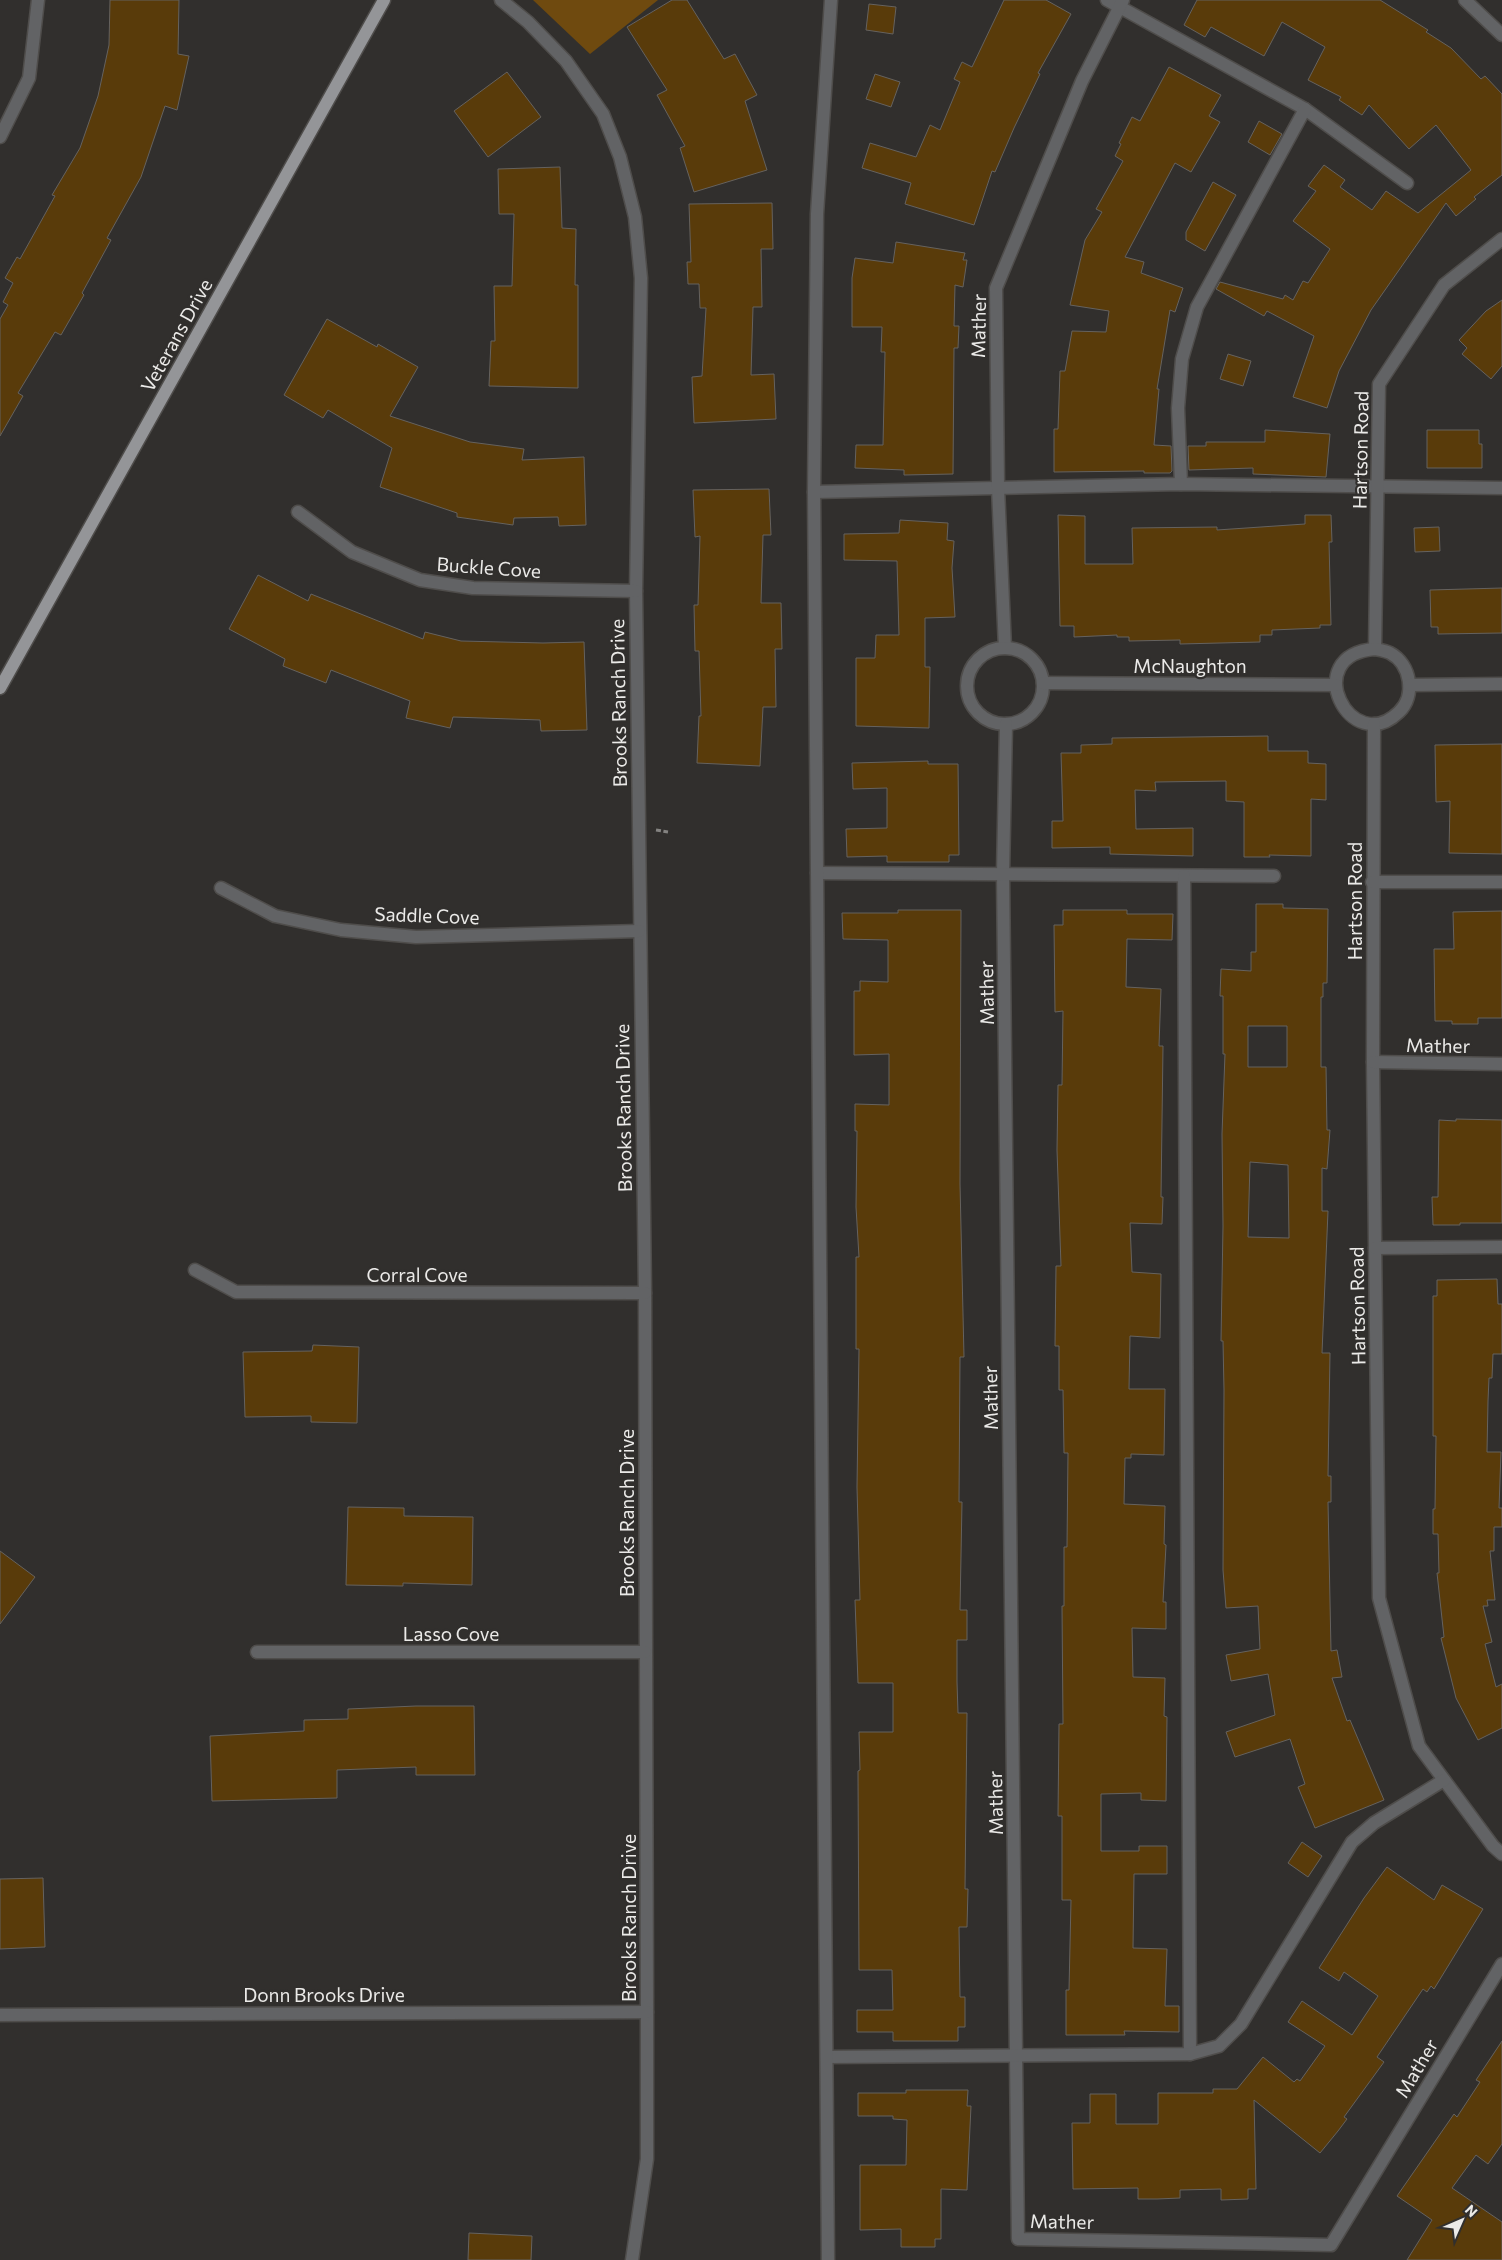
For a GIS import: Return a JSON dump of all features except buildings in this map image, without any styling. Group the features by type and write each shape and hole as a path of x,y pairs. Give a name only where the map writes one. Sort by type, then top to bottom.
{"main road":[{"name":"Veterans Drive","path":"0,688 384,0"}],"street":[{"path":"0,137 28,78 38,0"},
{"name":"Brooks Ranch Drive","path":"501,0 528,22 566,61 603,114 620,156 635,217 641,278 636,592 645,1293 647,2012 646,2159 632,2260"},
{"path":"828,2260 814,492 817,214 831,0"},
{"path":"1107,0 1122,4 1305,109 1407,183"},
{"path":"1465,0 1502,35"},
{"name":"Mather","path":"1005,648 998,488 996,288 1082,81 1122,4"},
{"path":"1181,484 1178,408 1182,358 1197,307 1305,109"},
{"name":"Hartson Road","path":"1376,649 1379,384 1444,286 1502,239"},
{"path":"814,492 1181,484 1502,488"},
{"name":"Buckle Cove","path":"298,512 352,552 420,580 473,588 636,592"},
{"path":"1005,648 1028,655 1041,672 1043,684 1042,694 1037,706 1017,722 1006,724 983,718 975,709 966,688 967,675 972,665 982,656 993,650 1005,648"},
{"path":"1376,649 1390,653 1401,663 1408,674 1410,684 1405,707 1394,717 1374,724 1362,722 1352,717 1343,707 1336,685 1337,674 1341,664 1362,650 1376,649"},
{"name":"McNaughton","path":"1043,684 1336,685"},
{"path":"1410,684 1502,684"},
{"name":"Mather","path":"1006,724 1003,874 1018,2239 1331,2245 1502,1964"},
{"name":"Hartson Road","path":"1374,724 1372,882 1373,1062 1379,1598 1419,1746 1493,1846 1502,1854"},
{"path":"817,873 1274,876"},
{"path":"1184,876 1190,2054"},
{"path":"1372,882 1502,882"},
{"name":"Saddle Cove","path":"221,888 275,916 341,930 416,937 639,931"},
{"name":"Mather","path":"1373,1062 1502,1064"},
{"path":"1375,1248 1502,1247"},
{"name":"Corral Cove","path":"195,1270 236,1292 645,1293"},
{"name":"Lasso Cove","path":"257,1652 645,1652"},
{"path":"826,2057 1190,2054 1219,2046 1241,2024 1352,1842 1374,1824 1444,1780"},
{"name":"Donn Brooks Drive","path":"0,2015 647,2012"}],"shaded area":[{"path":"533,0 658,0 590,54"}]}
